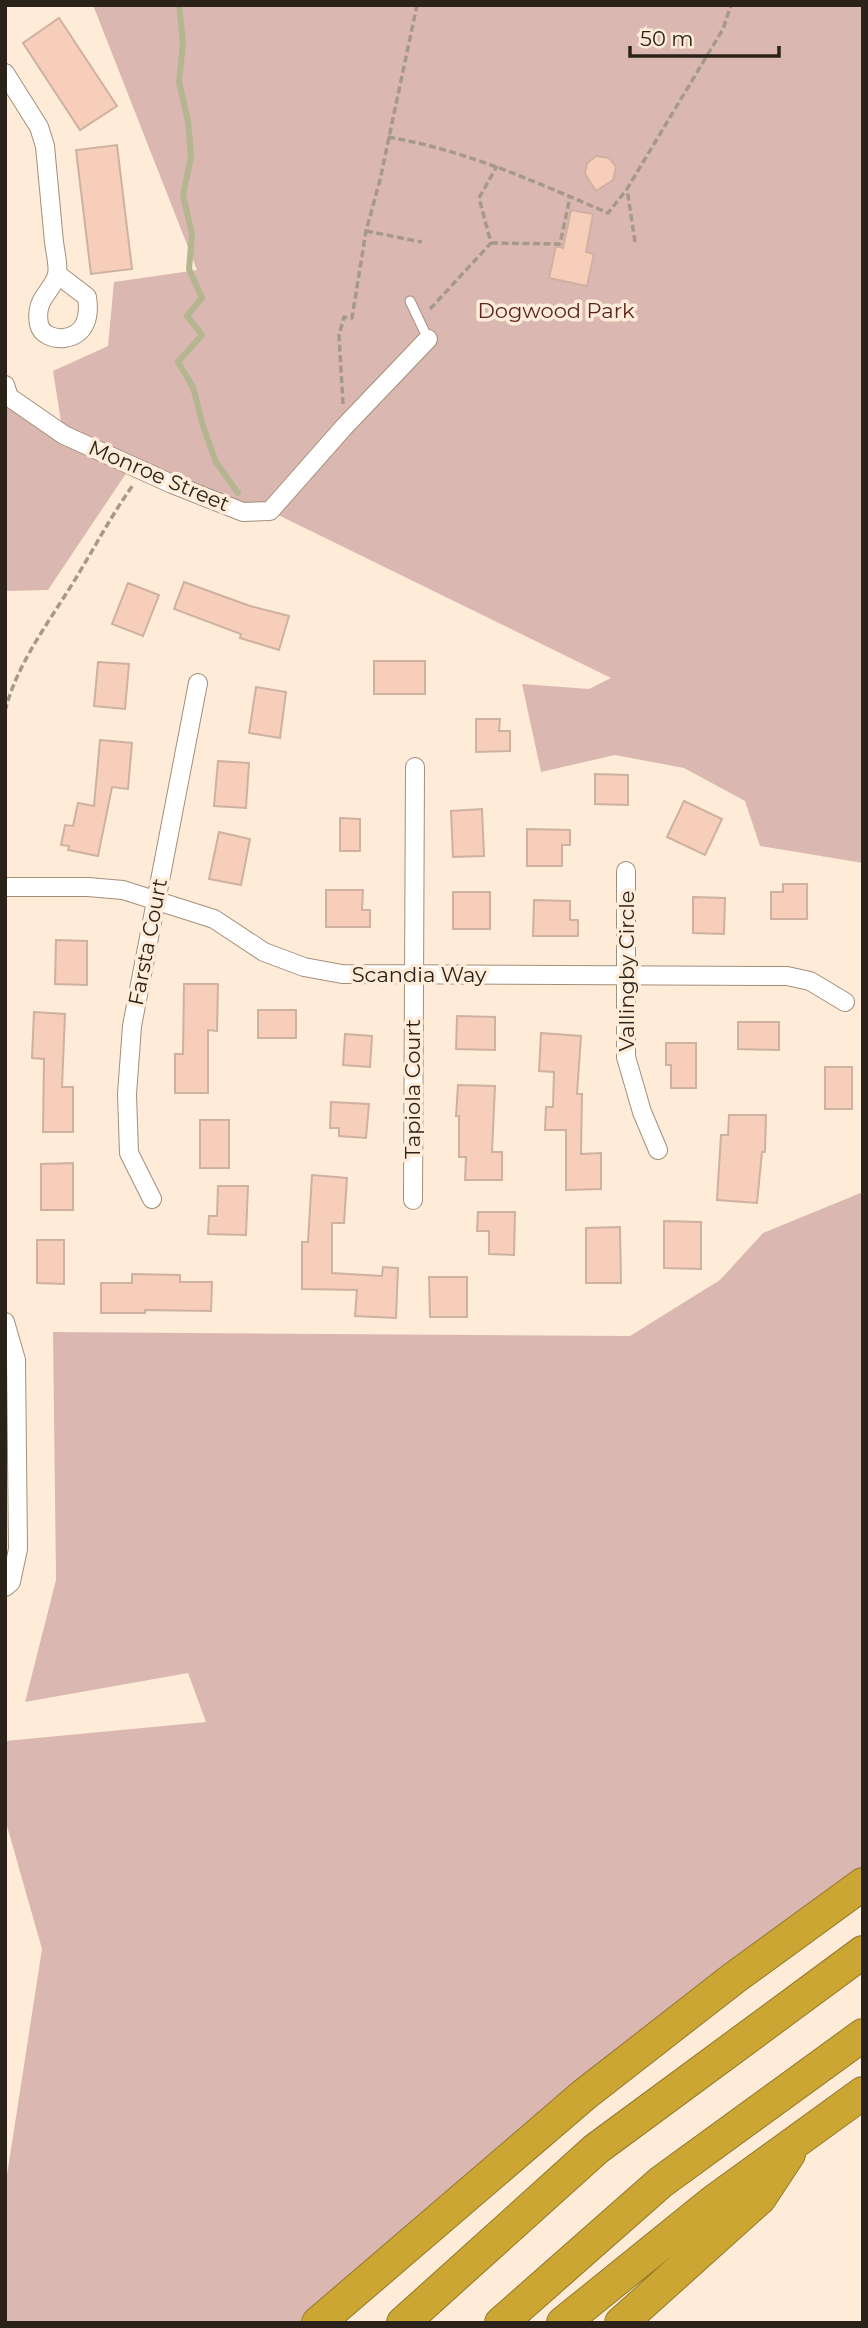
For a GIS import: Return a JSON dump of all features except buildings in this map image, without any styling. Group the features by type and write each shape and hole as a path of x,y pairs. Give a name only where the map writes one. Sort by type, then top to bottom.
{"highway":[{"path":"318,2323 585,2094 734,1978 863,1884"},
{"path":"403,2323 596,2149 863,1952"},
{"path":"501,2323 661,2182 863,2035"},
{"path":"563,2323 714,2201 863,2092"},
{"path":"621,2323 760,2198 799,2138"}],"street":[{"path":"5,73 39,127 45,146 57,274"},
{"name":"Monroe Street","path":"5,386 9,397 64,435 243,512 270,511 344,427 428,339"},
{"name":"Farsta Court","path":"152,1199 129,1153 127,1094 132,1026 198,683"},
{"name":"Tapiola Court","path":"413,1200 415,767"},
{"name":"Vallingby Circle","path":"626,871 626,1057 642,1112 658,1150"},
{"name":"Scandia Way","path":"5,887 88,887 123,890 214,919 264,952 304,967 342,974 787,976 810,981 845,1002"},
{"path":"5,1322 16,1360 18,1549 11,1582 5,1587"}],"lane":[{"path":"410,300 428,339"}],"path":[{"path":"344,427 339,335 344,317 352,318 366,231 380,180 417,5"},
{"path":"388,137 497,166 608,213 627,189 723,29 731,5"},
{"path":"491,243 479,198 497,166"},
{"path":"627,189 635,242"},
{"path":"419,320 491,243 560,244 570,197"},
{"path":"366,231 422,242"},
{"path":"5,711 11,688 38,639 114,513 144,471"}],"green space":[{"name":"Dogwood Park","path":"93,5 863,5 863,863 760,846 745,801 684,768 615,755 541,772 522,684 589,689 611,678 270,511 243,512 131,466 48,590 5,591 5,385 63,434 53,371 108,346 114,282 197,270"},
{"path":"863,1192 863,1884 318,2323 5,2323 5,2176 42,1949 5,1819 5,1741 206,1722 188,1673 25,1702 56,1580 53,1332 630,1336 720,1280 763,1233"}],"waterway":[{"path":"179,5 183,42 179,82 188,121 191,157 183,195 192,234 189,269 202,298 187,316 202,335 178,362 193,387 216,462 238,493"}]}
